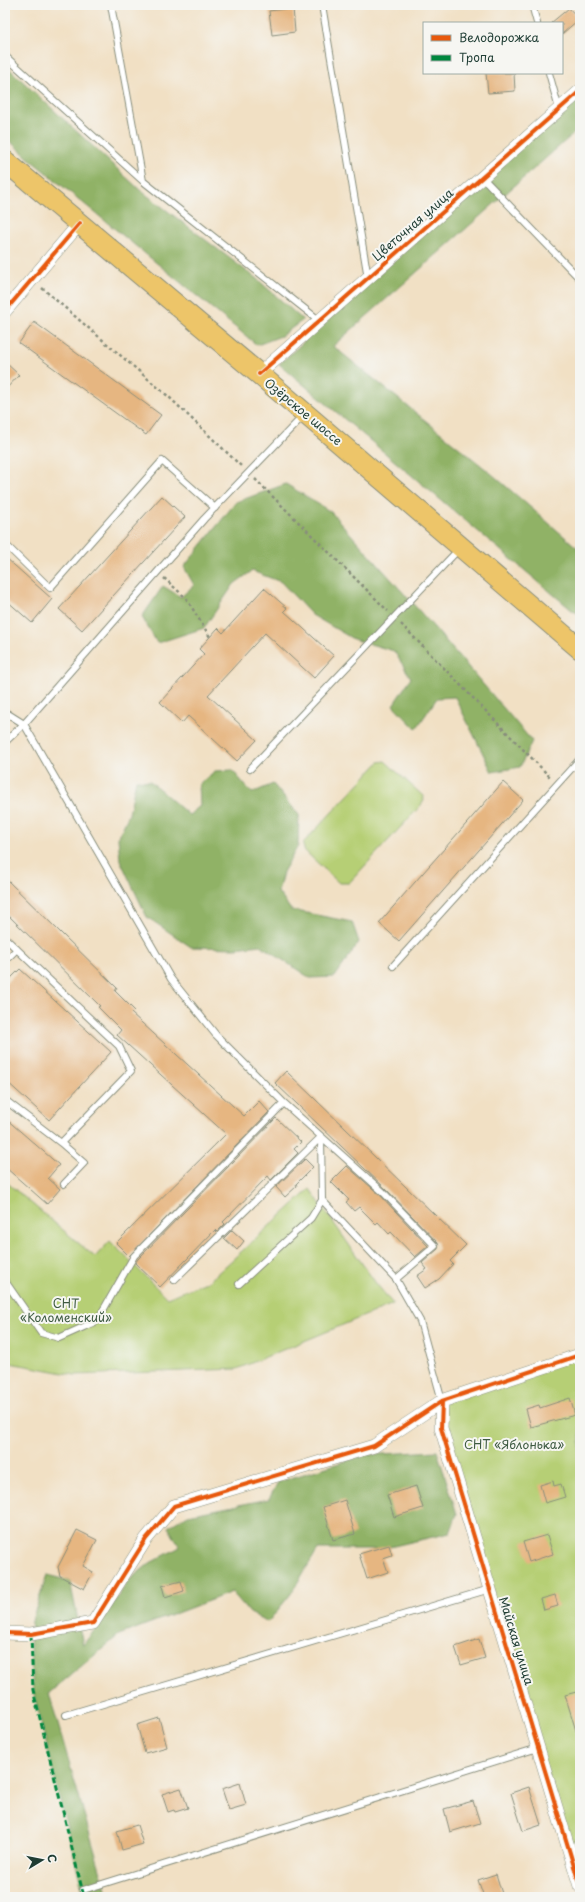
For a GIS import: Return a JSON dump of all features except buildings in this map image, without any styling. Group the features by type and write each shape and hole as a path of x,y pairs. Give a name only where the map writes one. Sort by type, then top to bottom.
{"main road":[{"name":"Озёрское шоссе","path":"5,161 259,374 580,649"}],"street":[{"name":"Цветочная улица","path":"259,374 580,90"},
{"path":"5,311 80,223"},
{"path":"5,1633 31,1634 93,1623 146,1539 174,1506 374,1446 442,1401 580,1354"},
{"name":"Майская улица","path":"442,1401 441,1428 580,1886"}],"lane":[{"path":"111,5 143,181"},
{"path":"322,5 368,278"},
{"path":"532,5 537,22"},
{"path":"5,56 143,181 320,321"},
{"path":"549,74 558,109"},
{"path":"482,177 580,279"},
{"path":"5,742 24,724 215,508 305,414"},
{"path":"5,544 50,588 162,461 215,508"},
{"path":"250,769 461,546"},
{"path":"5,712 24,724 171,979 216,1035 321,1137 383,1192 435,1246 396,1279"},
{"path":"393,966 580,759"},
{"path":"5,938 119,1046 131,1070 61,1143"},
{"path":"5,961 17,949"},
{"path":"5,1100 61,1143 84,1163 64,1184"},
{"path":"5,1281 41,1333 59,1338 97,1321 134,1256 284,1102"},
{"path":"239,1284 311,1218 322,1200 321,1137"},
{"path":"174,1280 321,1137"},
{"path":"322,1200 396,1279 420,1320 442,1401"},
{"path":"66,1715 490,1589"},
{"path":"83,1890 538,1748"}],"path":[{"path":"32,279 169,397 249,473 394,617 557,784"},
{"path":"157,573 186,598 210,637"}],"green space":[{"path":"5,65 140,190 257,279 303,320 281,336 257,345 33,162 5,137"},
{"path":"580,94 580,128 333,346 493,475 580,550 580,614 573,611 279,364"},
{"path":"286,484 331,512 432,625 532,741 520,767 492,772 455,697 437,698 416,729 393,705 411,678 394,651 353,639 312,615 281,582 252,571 234,584 204,628 157,643 142,617 163,586 181,597 194,585 184,567 236,502"},
{"path":"385,761 423,796 424,800 349,883 339,883 305,851 303,846 304,842 379,762"},
{"path":"232,770 252,793 273,784 299,815 298,846 283,872 278,892 291,910 352,922 359,942 335,977 310,978 260,945 236,948 191,947 147,917 120,860 118,838 129,814 136,780 150,781 189,815 200,806 199,784 215,771"},
{"name":"СНТ «Коломенский»","path":"5,1181 95,1257 110,1241 167,1298 209,1281 310,1189 375,1282 393,1304 237,1369 75,1375 10,1363 5,1360"},
{"name":"СНТ «Яблонька»","path":"580,1355 580,1886 441,1428 442,1401"},
{"path":"437,1451 457,1514 450,1533 381,1549 318,1549 290,1595 268,1622 250,1613 232,1592 119,1635 49,1693 108,1897 84,1897 33,1690 30,1647 32,1620 47,1575 70,1581 83,1645 103,1619 128,1581 150,1563 180,1547 168,1527 188,1515 269,1499 278,1482 365,1455"}],"marked path":[{"path":"31,1634 33,1690 84,1897"}],"cycle path":[{"path":"259,374 580,91"},
{"path":"5,311 80,223"},
{"path":"5,1633 31,1634 93,1623 146,1539 174,1506 374,1446 442,1401 580,1355"},
{"path":"442,1401 441,1428 580,1886"}]}
